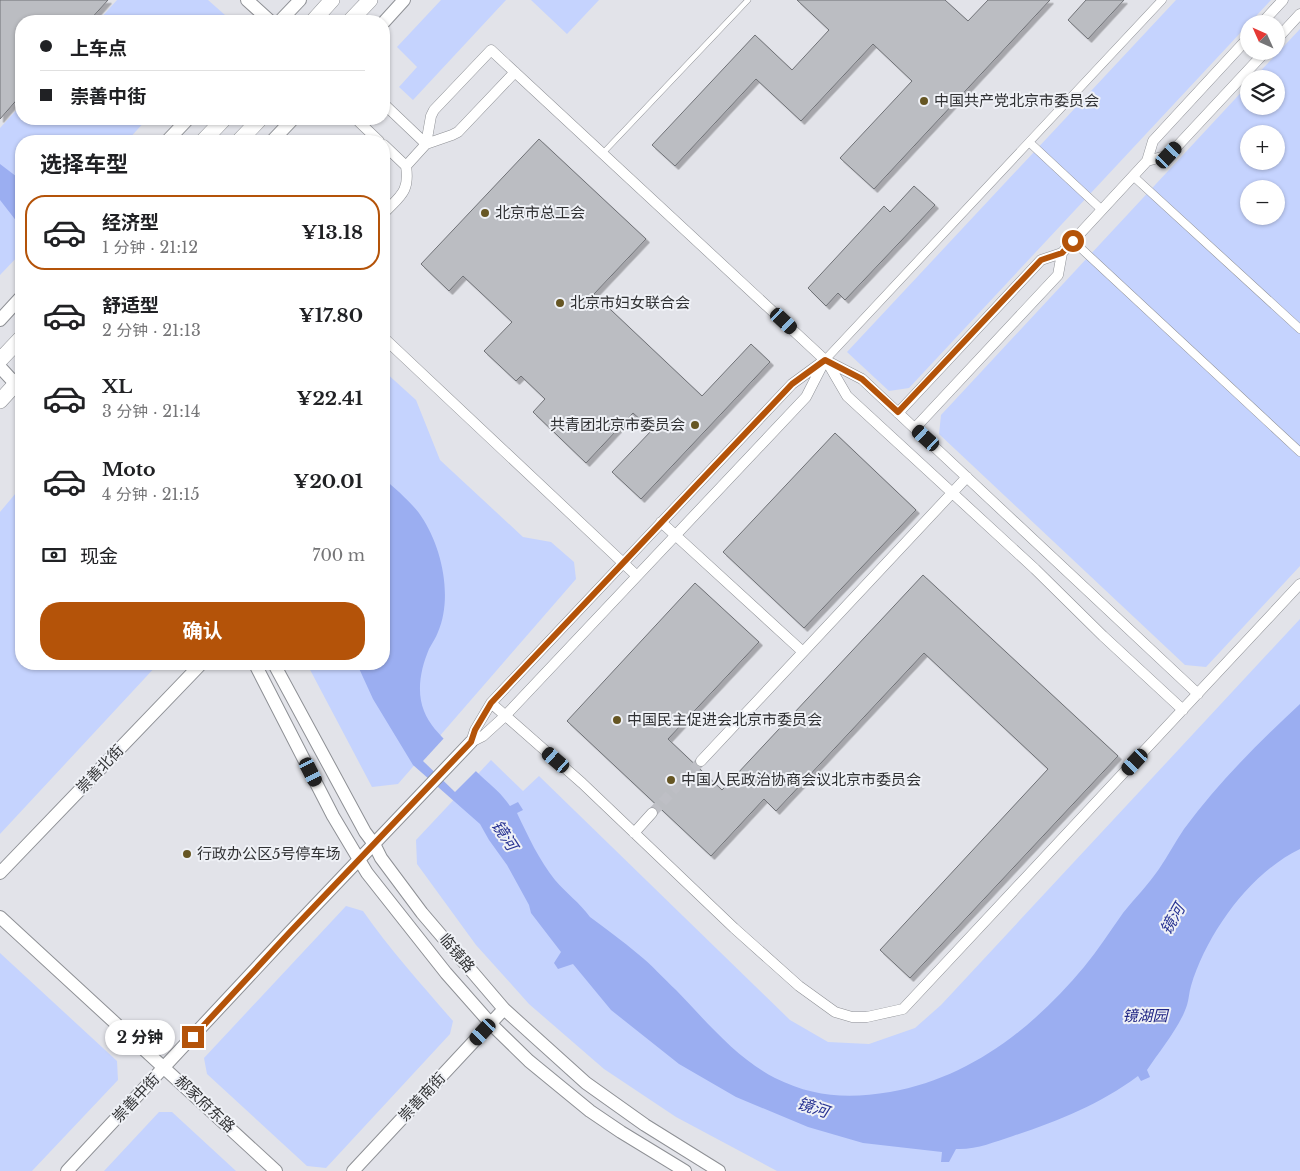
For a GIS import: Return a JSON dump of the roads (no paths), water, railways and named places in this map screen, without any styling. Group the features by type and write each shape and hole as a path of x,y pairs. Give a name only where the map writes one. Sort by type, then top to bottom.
{"main road":[{"path":"318,15 332,0"},
{"path":"356,15 370,0"},
{"path":"209,135 218,125"},
{"path":"245,135 254,125"},
{"path":"0,360 15,344"},
{"path":"0,400 15,386"}],"street":[{"path":"247,0 263,15"},
{"path":"286,15 300,0"},
{"path":"390,15 404,0"},
{"path":"471,742 475,730 491,703 792,384 825,360 1162,0"},
{"path":"1269,15 1283,0"},
{"path":"1285,30 1300,14"},
{"path":"898,412 1041,260 1062,253 1147,161 1153,141 1240,47"},
{"path":"426,144 431,116 434,110 491,50 825,360 862,379 1198,694"},
{"path":"1147,161 1169,155 1258,60"},
{"path":"406,166 426,144 458,132 515,72"},
{"path":"390,110 426,144"},
{"path":"173,135 182,125"},
{"path":"278,135 287,125"},
{"path":"362,125 373,135"},
{"path":"1029,142 1102,210"},
{"path":"390,151 406,166 407,185 390,206"},
{"path":"1134,176 1300,330"},
{"path":"1073,241 1300,452"},
{"path":"915,428 1058,275 1062,253"},
{"path":"0,320 15,304"},
{"path":"390,344 637,576"},
{"path":"825,360 847,396 1183,710"},
{"path":"471,742 483,736 505,716 806,397 825,360"},
{"path":"0,366 15,378"},
{"path":"701,761 967,477"},
{"path":"661,522 803,652"},
{"path":"491,703 582,783 734,928 799,986 835,1012 852,1017 867,1017 903,1009 1300,584"},
{"name":"崇善北街","path":"0,873 195,670"},
{"name":"临镜路","path":"258,670 333,816 367,873 446,973 491,1024 529,1061 590,1111 685,1171"},
{"name":"临镜路","path":"277,670 381,858 422,913 504,1009 586,1083 644,1125 719,1171"},
{"name":"崇善中街","path":"68,1171 290,932 471,742"},
{"path":"634,833 652,813"},
{"name":"郝家府东路","path":"0,917 276,1171"},
{"name":"崇善南街","path":"353,1171 504,1009"}],"lane":[{"path":"603,154 748,0"}],"water":[{"path":"0,164 15,175 15,219 0,200"},
{"name":"镜河","path":"390,484 421,516 435,542 443,573 445,603 442,618 437,634 426,656 420,680 420,696 431,725 510,806 518,802 523,810 517,813 544,864 555,880 590,917 648,963 734,1050 775,1078 817,1093 845,1096 875,1094 919,1085 947,1075 973,1062 1021,1030 1084,967 1123,913 1155,875 1197,812 1239,764 1300,704 1300,849 1264,873 1248,889 1219,926 1198,966 1184,1013 1175,1030 1147,1070 1150,1077 1141,1081 1138,1076 1093,1104 1046,1124 985,1145 956,1149 949,1162 941,1162 942,1152 863,1143 808,1127 736,1097 679,1064 611,1010 573,964 558,969 554,963 561,952 531,913 529,905 507,865 480,824 413,765 373,699 360,670 390,670"}],"tunnel":[{"path":"652,813 701,761"}],"place":[{"name":"中国共产党北京市委员会","path":"924,101"},
{"name":"北京市总工会","path":"485,213"},
{"name":"北京市妇女联合会","path":"560,303"},
{"name":"共青团北京市委员会","path":"695,425"},
{"name":"中国民主促进会北京市委员会","path":"617,720"},
{"name":"中国人民政治协商会议北京市委员会","path":"671,780"},
{"name":"行政办公区5号停车场","path":"187,854"}],"park label":[{"name":"镜湖园","path":"1145,1016"}]}
